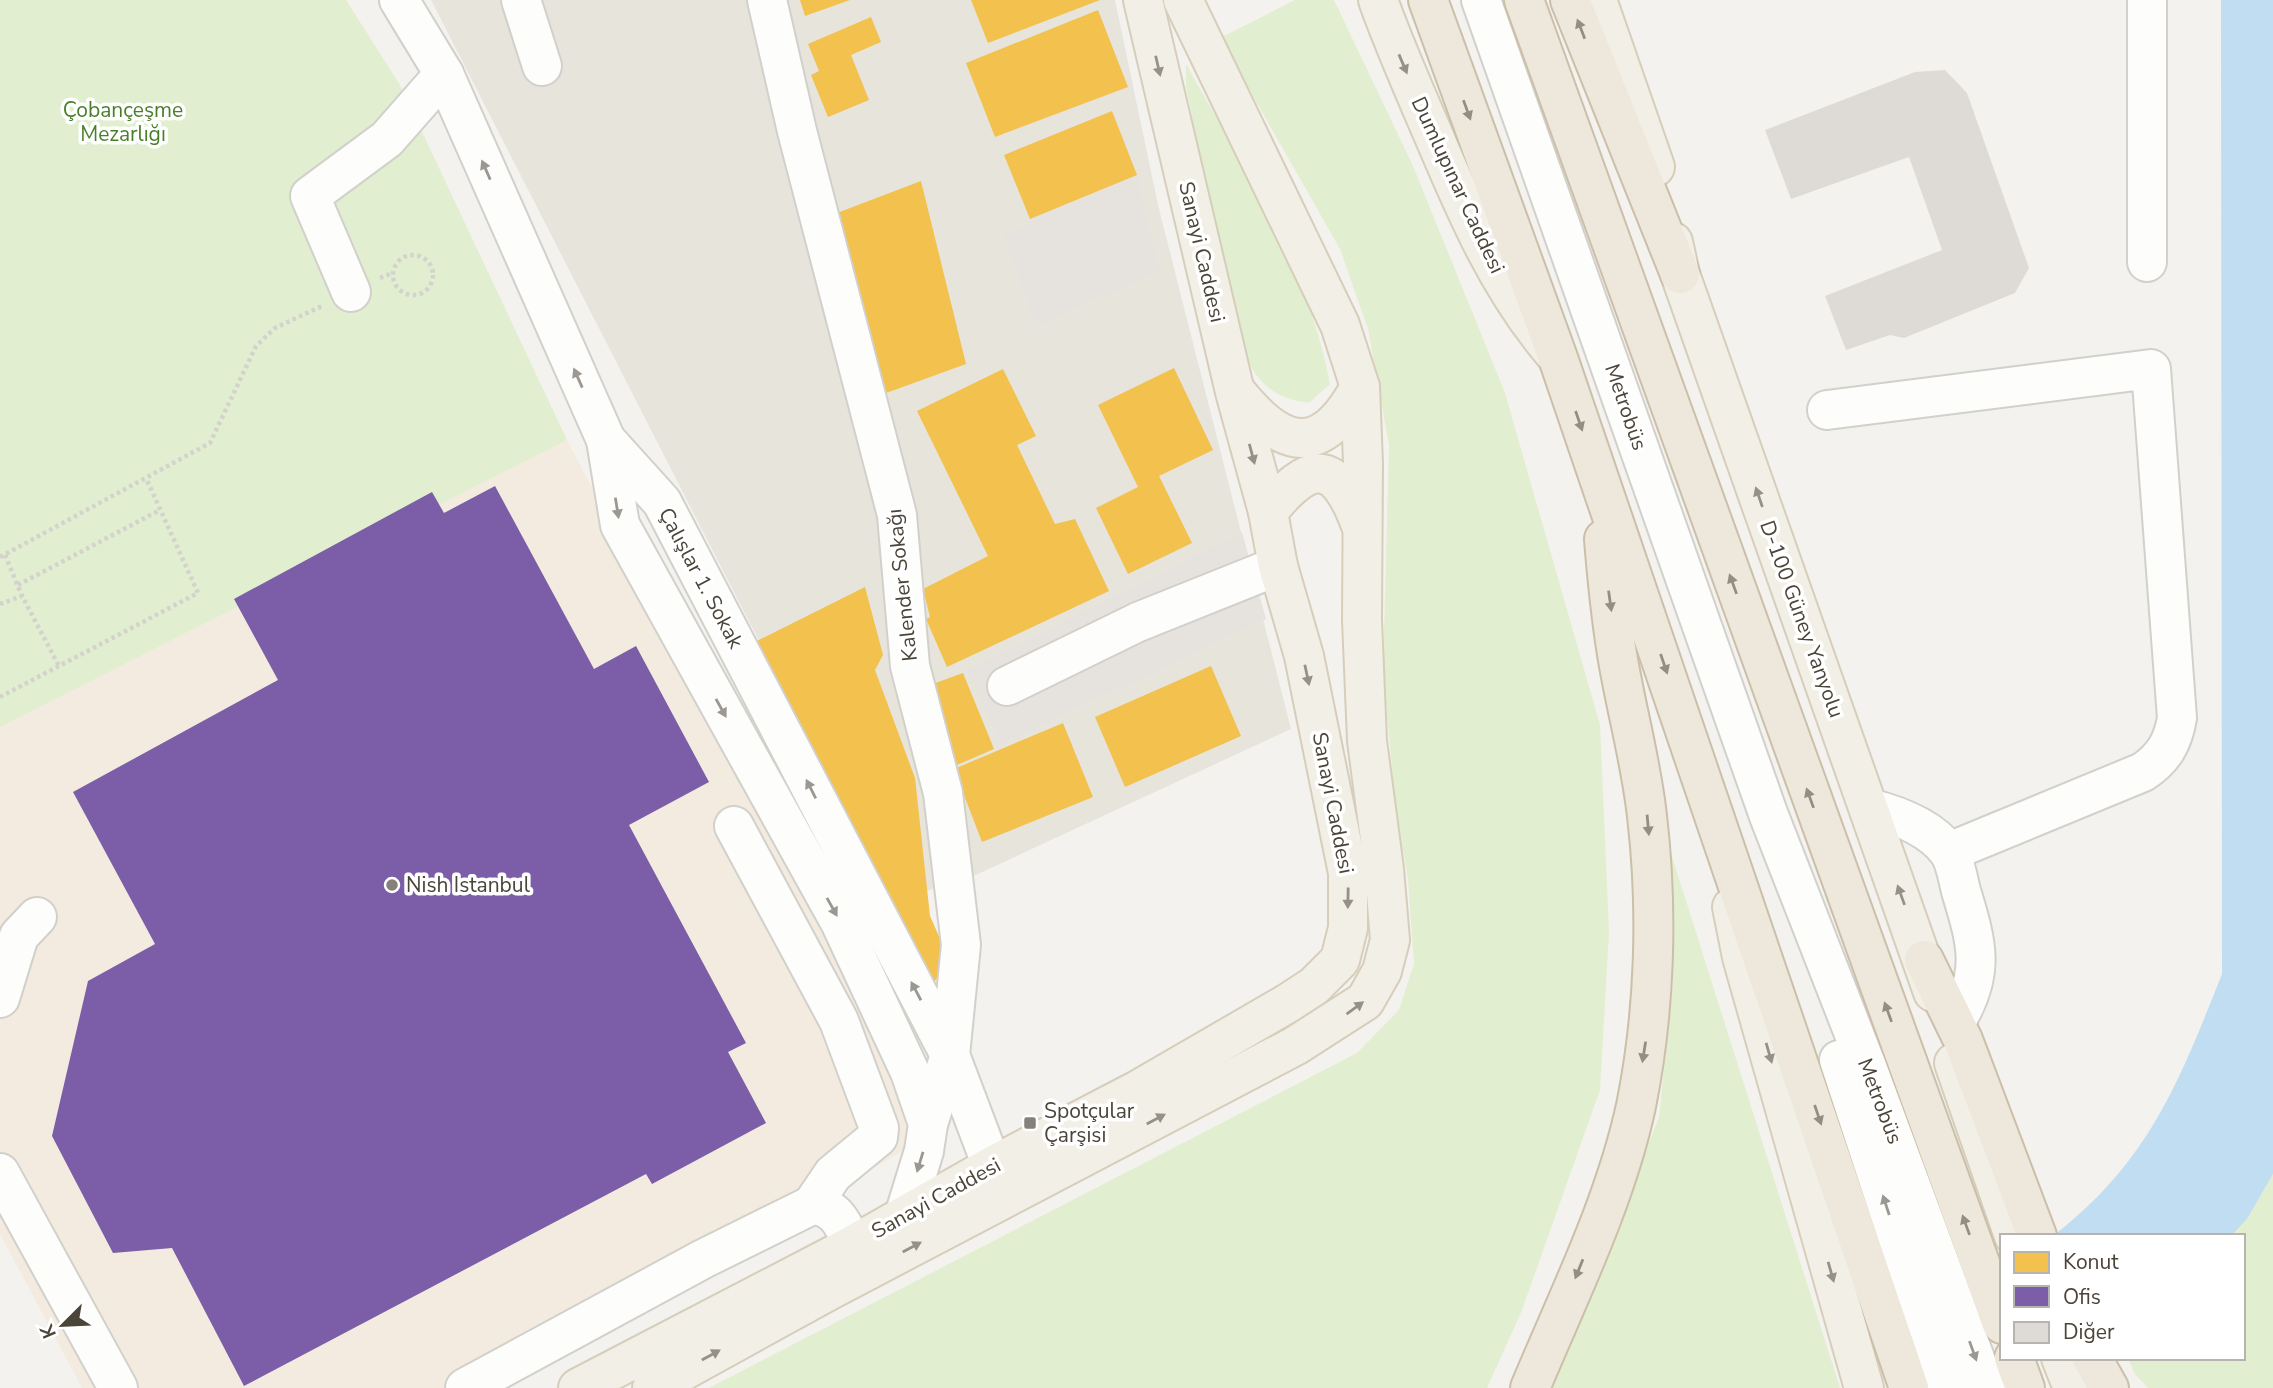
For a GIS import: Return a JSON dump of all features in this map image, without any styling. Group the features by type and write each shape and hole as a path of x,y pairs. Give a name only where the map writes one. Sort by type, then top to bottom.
{"highway":[{"path":"1428,0 1558,358 1909,1388"},
{"path":"1524,0 2000,1318"},
{"path":"1570,0 1680,274"},
{"path":"1530,1388 1607,1199 1635,1107 1647,1035 1652,885 1647,816 1634,729 1618,657 1600,484"},
{"path":"1924,960 1955,1023 2037,1234"},
{"path":"2015,1360 2025,1388"},
{"path":"2093,1360 2109,1388"}],"main road":[{"name":"Sanayi Caddesi","path":"578,1388 853,1245 992,1166 1138,1090 1288,1003 1314,986 1340,960 1348,928 1348,873 1304,656 1278,566 1268,512 1235,391 1143,0"},
{"name":"Sanayi Caddesi","path":"652,1388 828,1291 1295,1046 1365,1001 1382,971 1390,940 1384,869 1367,741 1360,387 1340,325 1183,0"},
{"name":"Dumlupınar Caddesi","path":"1378,0 1446,166 1488,257 1525,320 1558,358"},
{"name":"D-100 Güney Yanyolu","path":"1597,0 1661,183 1680,274 1924,960 1971,1118 2013,1234"},
{"path":"1235,391 1254,415 1275,430 1299,439 1322,434 1345,415 1360,387"},
{"path":"1268,512 1291,485 1304,477 1320,474 1336,477 1350,495 1361,525"},
{"path":"1709,796 1742,957 1864,1388"},
{"path":"2062,1360 2073,1388"}],"street":[{"name":"Çalışlar 1. Sokak","path":"399,0 444,74 606,440 662,502 950,1055 992,1166"},
{"path":"521,0 542,66"},
{"name":"Kalender Sokağı","path":"767,0 797,131 897,515 910,666 943,793 961,945 950,1055"},
{"name":"Metrobüs","path":"1481,0 1769,816 1867,1067 1986,1388"},
{"path":"2147,0 2147,262"},
{"path":"351,292 310,196 387,139 444,74"},
{"path":"1827,410 2151,369 2177,718 2171,744 2154,764 2143,772 1950,852"},
{"path":"606,440 620,525 840,922 910,1072 928,1124"},
{"path":"1007,686 1138,622 1278,566"},
{"path":"1869,808 1917,825 1950,852 1976,940 1977,963 1966,1005 1955,1023"},
{"name":"Metrobüs","path":"1769,816 1845,1081 1947,1388"},
{"path":"465,1388 811,1205 833,1174 878,1137 879,1128 839,1021 734,826"},
{"path":"0,998 19,936 37,917"},
{"path":"904,1216 924,1151 928,1124 950,1055"},
{"path":"0,1173 118,1388"},
{"path":"811,1205 825,1206 838,1216 853,1245"}],"path":[{"path":"59,666 2,556 210,443 256,346 275,328 392,273 397,261 414,254 430,264 433,276 422,293 407,295 396,287 392,273"},
{"path":"0,697 198,593 146,478"},
{"path":"18,585 160,510"},
{"path":"0,604 22,596"}],"shaded area":[{"path":"431,0 1115,0 1158,205 1291,729 967,879 892,901"},
{"path":"1137,175 1159,271 1036,326 1003,234"},
{"name":"Nish Istanbul","path":"567,440 935,1133 489,1388 82,1388 0,1234 0,727"},
{"path":"1242,532 1266,619 1001,744 967,669"}],"green space":[{"name":"Çobançeşme Mezarlığı","path":"0,0 346,0 400,85 567,440 0,727"},
{"path":"1295,0 1334,0 1413,166 1505,393 1600,725 1609,932 1600,1090 1522,1310 1487,1388 709,1388 1357,1053 1399,1010 1414,964 1408,880 1395,800 1383,671 1389,445 1368,329 1340,249 1220,38"},
{"path":"1186,64 1251,179 1307,300 1330,384 1309,403 1291,399 1265,385 1249,363 1237,334 1186,86"},
{"path":"1670,850 1840,1388 1551,1388 1659,1117 1673,985"},
{"path":"2273,1174 2273,1388 2148,1388 2135,1374 2129,1360 2245,1360 2245,1234 2233,1234 2247,1219"}],"water":[{"path":"2221,0 2273,0 2273,1174 2247,1219 2233,1234 2055,1234 2114,1179 2157,1118 2191,1050 2222,974"}],"building: Konut":[{"path":"800,0 850,0 805,16"},
{"path":"971,0 1100,0 988,43"},
{"path":"1098,10 1128,87 995,137 966,63"},
{"path":"871,17 881,42 851,55 869,100 828,117 811,75 819,71 808,44"},
{"path":"1112,111 1137,175 1030,219 1004,155"},
{"path":"921,181 966,364 875,397 837,213"},
{"path":"1174,368 1213,450 1159,476 1192,543 1128,574 1096,508 1138,487 1098,405"},
{"path":"1003,369 1036,436 1017,445 1055,524 1075,519 1109,591 947,667 926,619 930,617 923,589 988,556 917,411"},
{"path":"865,587 883,655 875,670 915,778 930,916 942,943 942,973 926,991 749,645"},
{"path":"1211,666 1241,736 1125,787 1095,717"},
{"path":"963,673 994,749 957,765 930,685"},
{"path":"1063,723 1093,797 982,842 954,769"}],"building: Ofis":[{"name":"Nish Istanbul","path":"495,486 594,669 636,646 709,782 629,825 746,1043 728,1052 766,1123 652,1184 646,1174 244,1386 172,1248 113,1253 52,1136 88,981 155,944 73,792 278,680 234,599 432,492 444,513"}],"building: Diğer":[{"path":"1945,70 1967,93 2029,268 2015,293 1904,338 1890,335 1846,350 1825,296 1942,250 1909,157 1791,199 1765,130 1915,72"}],"place":[{"name":"Nish Istanbul","path":"392,885"},
{"name":"Spotçular Çarşisi","path":"1030,1123"}]}
